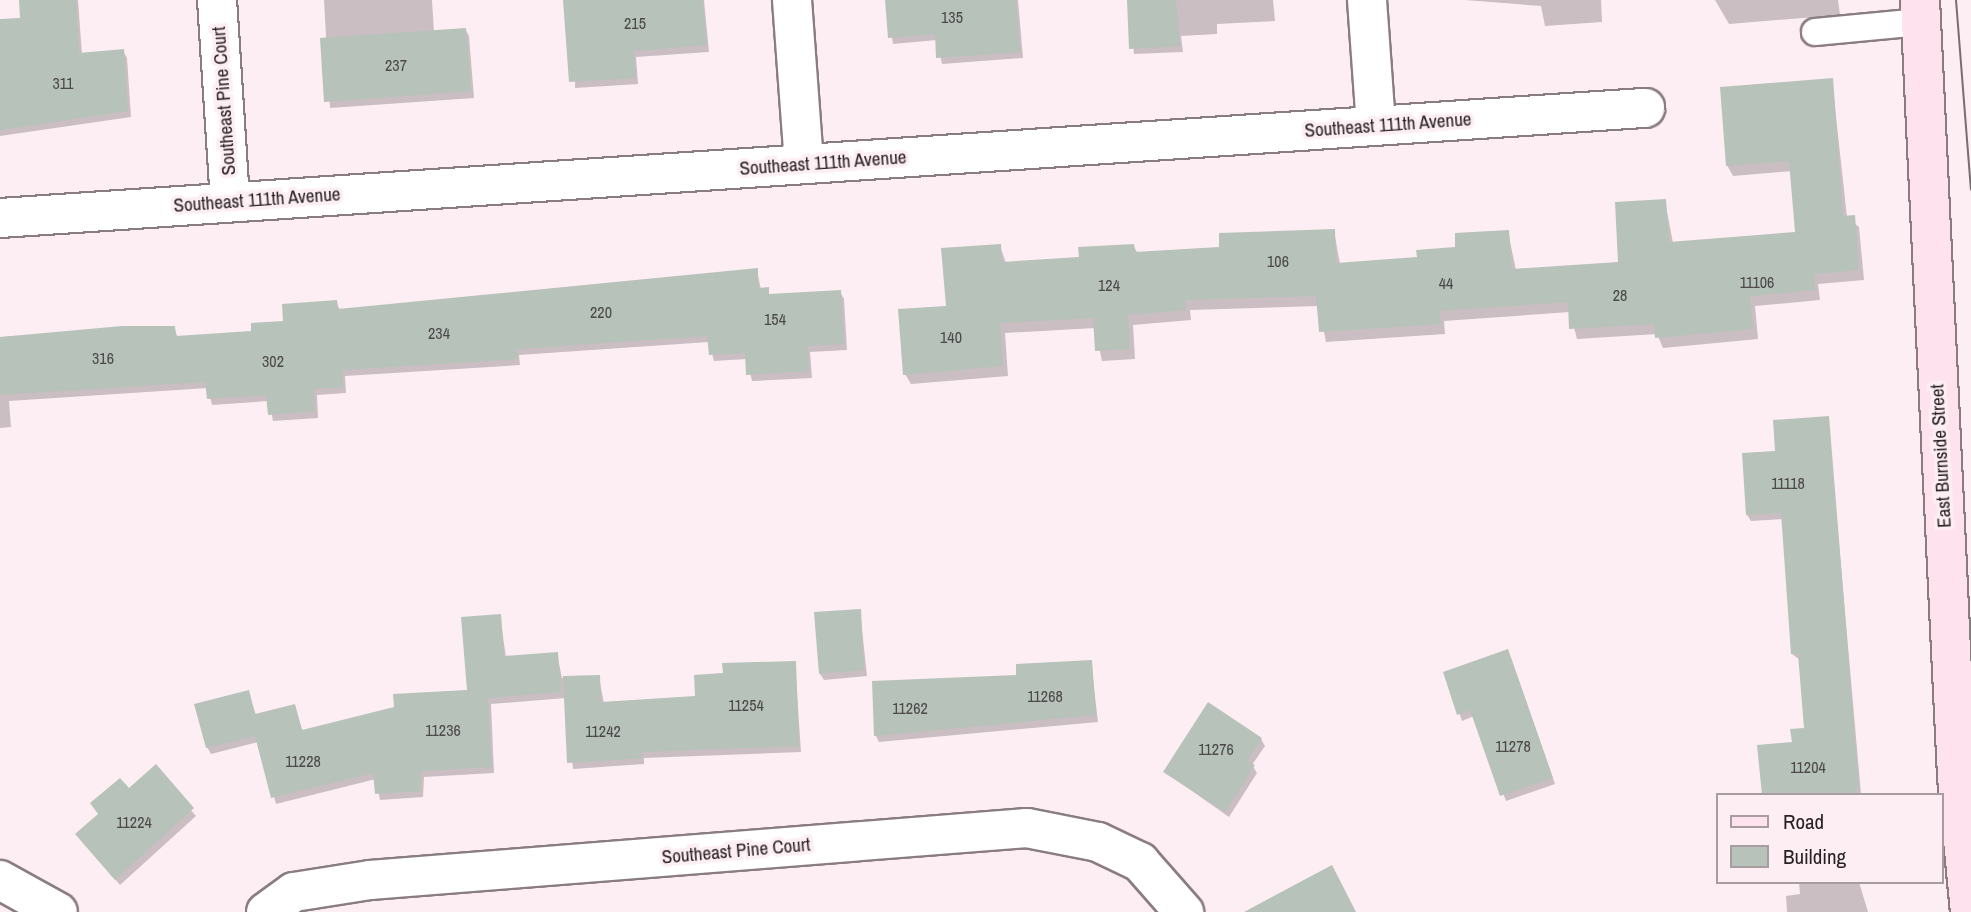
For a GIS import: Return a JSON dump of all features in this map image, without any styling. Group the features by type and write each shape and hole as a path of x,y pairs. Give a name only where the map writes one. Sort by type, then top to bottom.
{"street":[{"name":"Southeast Pine Court","path":"218,0 230,202"},
{"path":"792,0 804,164"},
{"path":"1367,0 1376,126"},
{"name":"East Burnside Street","path":"1920,11 1956,764 1970,912"},
{"name":"Southeast 111th Avenue","path":"0,218 1645,108"},
{"name":"Southeast Pine Court","path":"266,912 294,892 370,880 1027,828 1098,842 1140,862 1184,912"},
{"path":"0,880 58,912"}],"lane":[{"path":"1815,32 1920,11"}],"building":[{"path":"19,0 76,0 79,53 124,49 128,111 0,130 0,19 20,18"},
{"path":"563,0 703,0 707,45 634,51 636,78 569,82"},
{"path":"885,0 1016,0 1020,52 936,58 935,34 888,38"},
{"path":"1127,0 1176,0 1180,46 1129,49"},
{"path":"466,28 471,91 324,102 320,38"},
{"path":"1833,78 1843,216 1855,215 1859,270 1814,274 1815,290 1750,296 1753,329 1655,338 1654,324 1569,329 1568,302 1439,311 1441,324 1319,332 1316,296 1185,300 1186,310 1128,315 1130,349 1095,351 1093,318 1000,323 1003,366 903,375 898,309 946,306 941,248 1001,244 1002,262 1079,257 1078,247 1134,244 1135,252 1219,247 1219,233 1335,229 1336,263 1417,257 1416,250 1455,247 1455,233 1509,230 1512,269 1618,262 1615,202 1666,199 1669,242 1795,232 1789,161 1726,166 1720,87"},
{"path":"758,268 758,288 769,287 769,294 841,290 844,344 808,346 809,371 746,375 745,353 709,355 707,336 517,349 518,359 342,370 343,387 314,389 315,411 268,415 266,395 207,399 205,382 0,395 0,337 122,326 175,326 176,336 251,331 251,323 283,321 282,304 337,300 338,309"},
{"path":"1829,416 1859,788 1854,793 1762,793 1757,745 1792,742 1790,729 1804,728 1798,654 1791,654 1781,513 1746,515 1742,453 1775,451 1773,420"},
{"path":"861,609 864,670 819,674 814,612"},
{"path":"501,614 504,656 558,652 561,692 488,698 492,767 421,771 420,791 375,794 373,773 271,798 255,736 206,748 194,704 249,690 255,714 295,704 302,730 394,707 393,694 467,690 461,617"},
{"path":"1508,649 1553,778 1500,796 1470,710 1457,715 1443,672"},
{"path":"1092,660 1096,715 874,736 872,681 1016,675 1016,664"},
{"path":"796,661 799,746 641,752 642,758 567,763 563,676 600,675 601,702 695,696 694,675 723,673 722,663"},
{"path":"1208,702 1262,738 1247,761 1255,765 1225,812 1163,772"},
{"path":"156,764 194,808 115,880 75,834 98,814 90,803 120,778 129,788"},
{"path":"1332,865 1356,912 1244,912"}],"tram line":[{"path":"1956,0 1971,189"}]}
